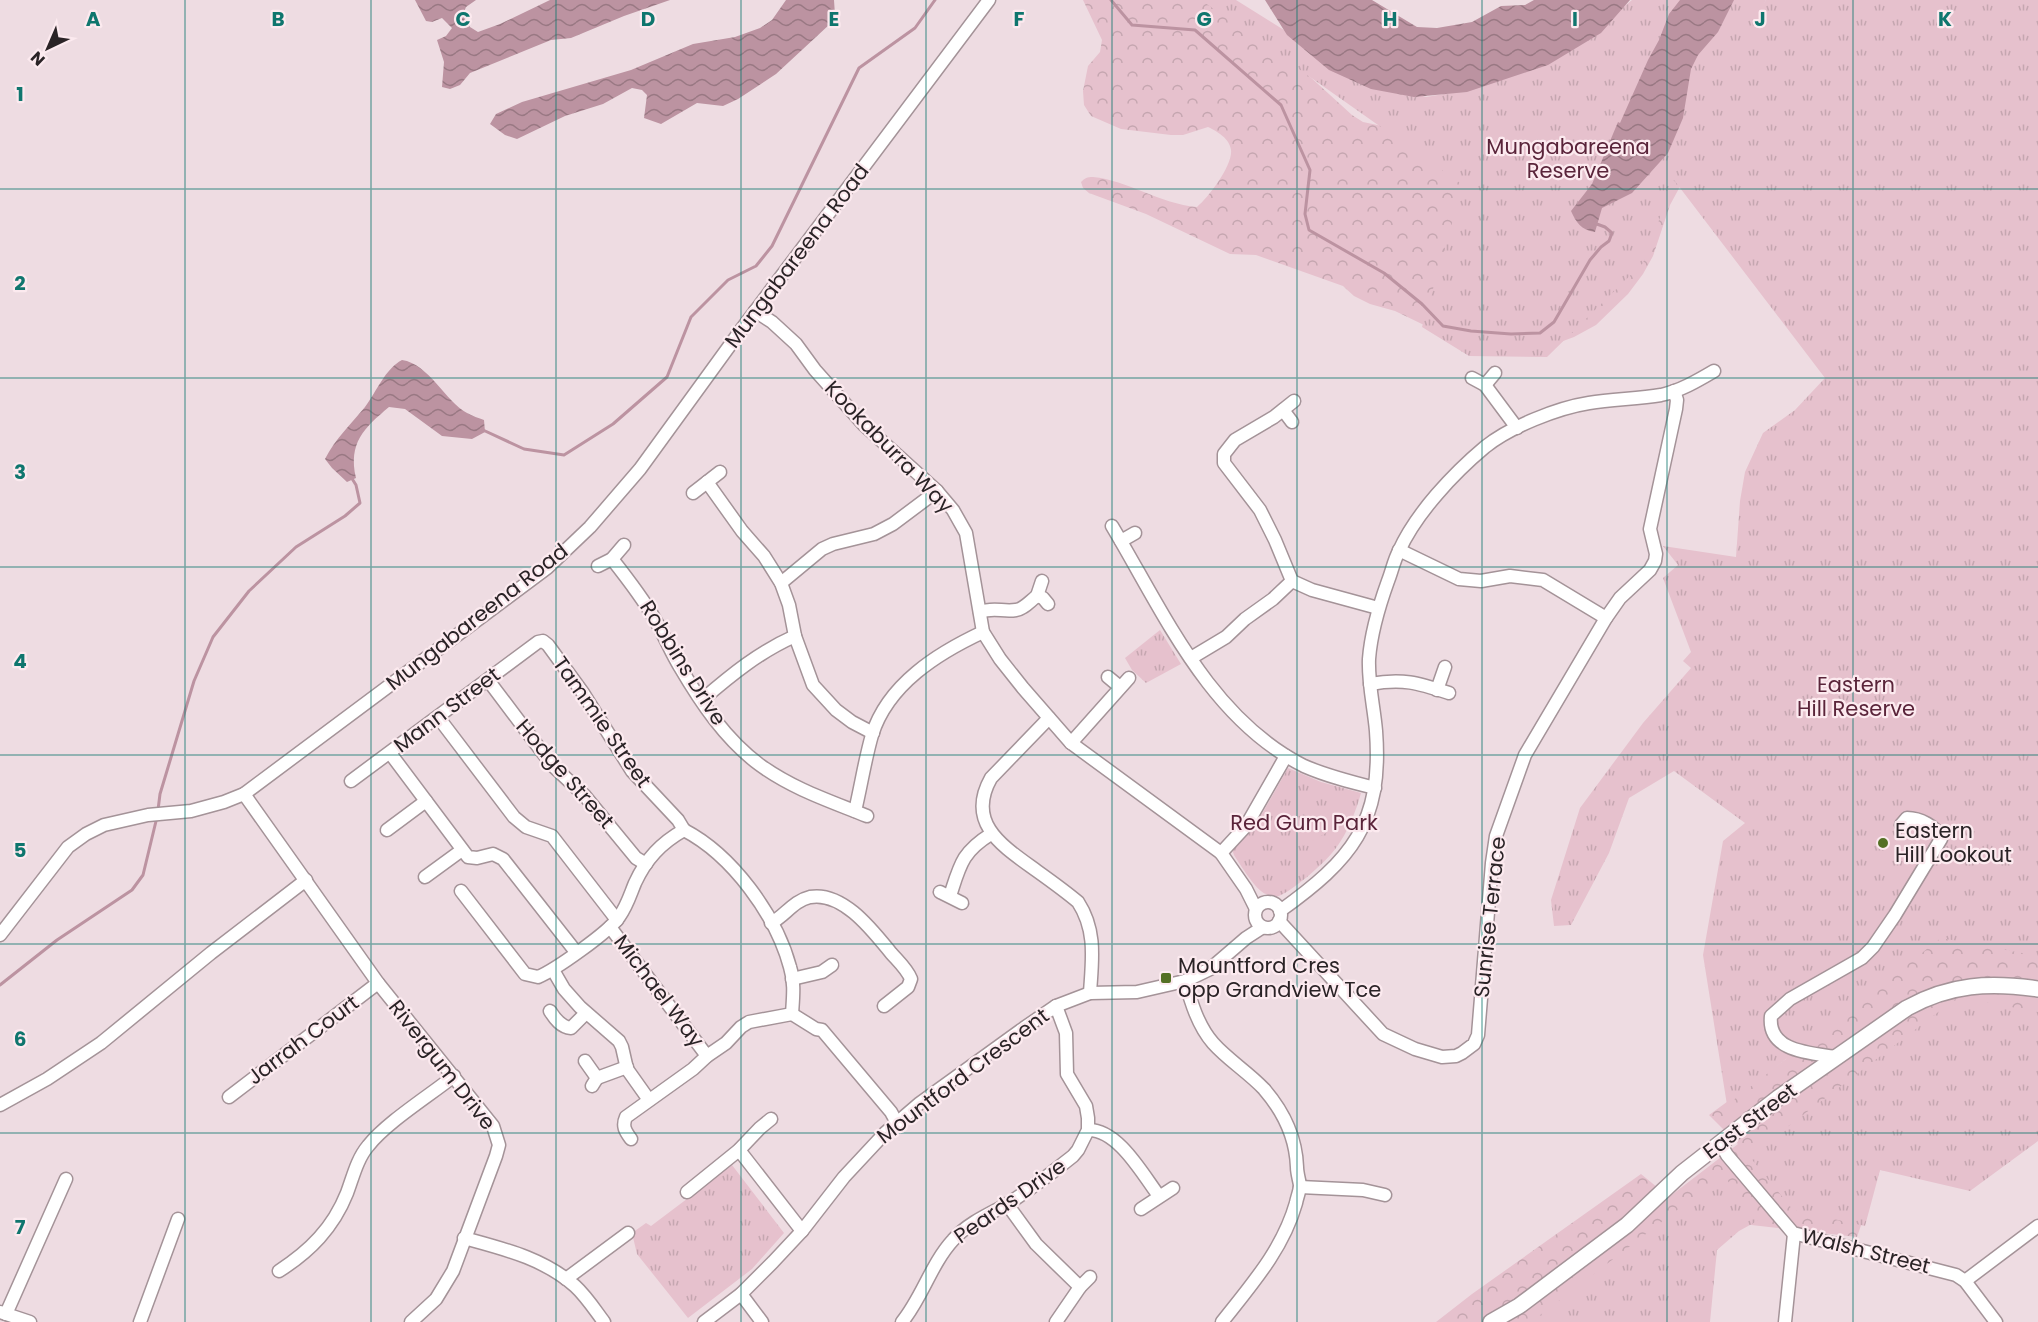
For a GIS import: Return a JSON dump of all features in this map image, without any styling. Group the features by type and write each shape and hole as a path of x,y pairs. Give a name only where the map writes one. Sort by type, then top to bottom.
{"main road":[{"name":"East Street","path":"1491,1322 1518,1306 1627,1225 1682,1173 1720,1143 1836,1057 1907,1008 1927,997 1981,985 2038,989"}],"street":[{"name":"Mungabareena Road","path":"0,935 68,847 104,825 148,815 170,814 215,805 244,794 547,568 590,527 640,469 989,0"},
{"name":"Kookaburra Way","path":"755,312 772,322 796,344 815,370 864,425 937,492 953,510 966,533 983,632 1000,659 1049,718 1071,743 1221,853 1246,889 1268,915"},
{"name":"Mountford Crescent","path":"704,1322 741,1294 802,1231 844,1177 876,1141 958,1076 1056,1006 1090,993 1137,992 1185,981 1210,969 1268,915 1299,897 1334,869 1349,850 1368,815 1374,788 1377,760 1370,684 1372,637 1378,608 1399,550 1425,510 1456,473 1488,445 1517,428 1555,412 1586,404 1662,395 1694,383 1714,371"},
{"path":"1485,385 1495,373"},
{"path":"1472,378 1485,385 1517,428"},
{"name":"Sunrise Terrace","path":"1268,915 1383,1034 1415,1049 1442,1057 1456,1056 1474,1044 1478,1035 1496,836 1525,755 1606,618 1620,598 1650,570 1655,561 1656,554 1650,530 1677,400 1674,391"},
{"path":"1294,401 1235,440 1224,454 1224,463 1260,510 1292,581 1312,590 1378,608"},
{"path":"1283,410 1292,422"},
{"path":"693,493 720,472"},
{"path":"707,482 782,583 793,620 795,636 807,672 819,692 836,710 873,733"},
{"path":"782,583 822,549 873,534 893,524 937,492"},
{"path":"1112,526 1173,631 1216,694 1235,716 1286,756 1324,774 1374,788"},
{"path":"1121,541 1135,533"},
{"path":"598,566 612,559 624,545"},
{"path":"1399,550 1459,579 1481,580 1510,576 1543,580 1606,618"},
{"name":"Robbins Drive","path":"612,559 639,593 656,620 679,667 727,734 759,764 795,787 867,816"},
{"path":"980,612 994,608 1017,610 1026,606 1037,596 1042,581"},
{"path":"1191,658 1226,637 1292,581"},
{"path":"1037,596 1048,604"},
{"path":"855,811 873,733 884,711 898,691 938,655 983,632"},
{"path":"702,700 761,653 795,636"},
{"name":"Mann Street","path":"351,781 538,642 543,641"},
{"name":"Tammie Street","path":"543,641 583,693 632,771 678,820 684,830 708,846 750,888 780,940 790,968 794,989 792,1014"},
{"path":"1370,684 1391,680 1412,682 1443,692 1445,667"},
{"path":"1071,743 1125,683 1108,677"},
{"name":"Hodge Street","path":"488,680 552,765 585,796 636,858 646,864"},
{"name":"Michael Way","path":"438,717 514,817 526,827 552,836 707,1056"},
{"path":"1049,718 999,769 987,786 983,802 984,811 991,834 1000,845 1078,902 1086,915 1092,938 1090,993"},
{"path":"390,753 468,857 472,859 493,854 503,859 576,952"},
{"path":"1221,853 1246,826 1286,756"},
{"name":"Rivergum Drive","path":"244,794 378,983 493,1126 499,1145 453,1271 444,1289 428,1308 411,1322"},
{"path":"387,830 426,801"},
{"path":"1836,1057 1797,1050 1779,1043 1771,1030 1771,1016 1790,999 1862,958 1873,947 1895,915 1941,839 1940,834 1934,828 1914,819 1907,818 1901,825"},
{"path":"461,891 525,974 538,977 553,970 614,923 646,864 659,847 684,830"},
{"path":"962,903 945,894 962,860 980,840 991,834"},
{"path":"425,877 462,850"},
{"path":"0,1105 47,1079 101,1043 211,953 306,880"},
{"path":"771,923 792,905 809,897 831,900 850,910 867,924 909,975 908,987 883,1006"},
{"path":"792,979 822,972 831,964"},
{"path":"553,970 564,989 586,1013 619,1041 634,1082 649,1100"},
{"path":"1185,981 1194,1009 1212,1042 1251,1076 1281,1112 1290,1130 1297,1154 1300,1187 1284,1236 1272,1258 1222,1322"},
{"name":"Jarrah Court","path":"229,1096 378,983"},
{"path":"1056,1006 1065,1033 1067,1074 1086,1106 1088,1130 1103,1132 1119,1143 1159,1196"},
{"path":"550,1011 565,1028 571,1028 586,1013"},
{"path":"631,1139 623,1123 626,1116 693,1070 749,1022 792,1014 816,1029 822,1030 891,1112 897,1123"},
{"path":"585,1061 594,1082 627,1067"},
{"path":"279,1271 308,1251 334,1221 360,1157 368,1146 380,1133 454,1076"},
{"path":"687,1192 739,1150 756,1122 771,1119"},
{"name":"Peards Drive","path":"906,1317 942,1254 953,1240 968,1227 1007,1204 1073,1156 1088,1130"},
{"name":"Walsh Street","path":"1720,1143 1727,1155 1794,1234 1956,1275 1965,1281 1996,1322"},
{"path":"739,1150 802,1231"},
{"path":"690,1171 699,1182"},
{"path":"30,1322 3,1313 66,1179"},
{"path":"1300,1187 1363,1190 1385,1195"},
{"path":"1141,1209 1173,1188"},
{"path":"1007,1204 1036,1244 1080,1287"},
{"path":"140,1322 178,1219"},
{"path":"1965,1281 2038,1226"},
{"path":"1785,1322 1794,1234"},
{"path":"566,1279 625,1235 631,1249"},
{"path":"464,1238 531,1258 576,1287 604,1322"},
{"path":"1056,1322 1080,1287 1090,1277"},
{"path":"741,1294 762,1322"},
{"path":"906,1317 919,1322"}],"green space":[{"name":"Mungabareena Reserve","path":"1083,0 1226,0 1352,115 1363,122 1387,127 1741,0 1766,0 1689,170 1670,205 1653,256 1643,274 1628,294 1596,325 1555,344 1424,325 1395,311 1370,304 1354,296 1343,286 1256,255 1230,254 1146,214 1089,193 1083,188 1081,182 1093,177 1106,179 1183,205 1197,207 1214,189 1228,164 1231,150 1226,139 1208,127 1183,135 1171,135 1121,129 1091,116 1084,105 1083,91 1088,66 1100,52 1102,40"},
{"path":"1201,0 1236,0 1364,80 1426,97 1468,90 1615,14 1632,0 1750,0 1763,5 1766,0 2038,0 2038,956 1941,938 1727,1105 1703,955 1723,841 1745,823 1674,771 1629,798 1609,853 1571,925 1554,926 1551,900 1580,808 1643,723 1691,668 1683,661 1691,652 1663,578 1678,565 1663,546 1736,557 1740,501 1745,472 1763,433 1795,410 1825,378 1674,180 1643,263 1547,357 1469,356 1422,327 1463,185"},
{"path":"2038,578 2038,1123 1945,1177 1880,1170 1857,1237 1716,1221 1703,1322 1436,1322 1641,1174 1669,1197 1738,1144 1709,1115 1786,1059"},
{"path":"1160,630 1181,664 1146,683 1132,670 1125,658"},
{"name":"Red Gum Park","path":"1288,768 1321,782 1361,793 1348,828 1332,854 1293,888 1279,896 1272,896 1262,892 1253,883 1232,849 1263,812"},
{"path":"1332,808 1342,824 1303,846 1294,829"},
{"path":"1958,997 2038,1012 2038,1141 1970,1191 1880,1170 1865,1226 1793,1210 1749,1156"},
{"path":"732,1165 784,1233 752,1269 688,1318 637,1254 632,1233 646,1223 651,1226"},
{"path":"1723,1175 1759,1220 1739,1231 1717,1250 1710,1322 1531,1322"}],"water":[{"path":"415,0 476,0 466,7 464,12 470,27 478,32 550,0 670,0 571,38 551,40 470,73 460,85 450,89 442,87 444,62 437,40 446,36 452,28 442,18 432,22 426,21"},
{"path":"786,0 834,0 835,15 830,24 776,74 723,106 697,103 661,124 644,118 647,95 642,90 632,88 603,104 565,116 517,139 505,135 490,124 496,114 522,102 631,70 693,44 735,37 760,28 772,20"},
{"path":"1265,0 1372,0 1417,27 1437,28 1472,22 1501,6 1525,5 1534,0 1630,0 1601,33 1548,65 1467,92 1414,97 1371,89 1329,70 1287,35"},
{"path":"1680,0 1734,0 1718,32 1698,55 1691,69 1683,118 1668,153 1632,193 1602,208 1595,232 1586,229 1577,222 1571,211 1592,184 1618,122 1620,123 1669,14"},
{"path":"402,360 412,363 429,375 459,407 484,420 485,432 472,439 442,436 405,409 389,407 365,429 360,437 354,455 356,478 347,482 325,459 338,438 365,407 386,375"}],"waterway":[{"path":"483,430 524,449 564,455 613,424 667,377 691,317 728,280 756,266 772,246 859,68 915,28 935,0"},
{"path":"1111,0 1132,25 1195,30 1281,105 1310,170 1305,214 1309,230 1384,273 1422,304 1443,326 1511,334 1540,333 1554,322 1590,260 1609,241 1612,233 1605,227 1594,223"},
{"path":"158,810 160,794 194,681 213,637 249,591 296,547 345,516 360,503 356,485 351,477"},
{"path":"0,985 57,940 132,890 143,875 157,817"}],"place":[{"name":"Eastern Hill Lookout","path":"1883,843"},
{"name":"Mountford Cres opp Grandview Tce","path":"1166,978"}],"park label":[{"name":"Eastern Hill Reserve","path":"1856,697"}]}
